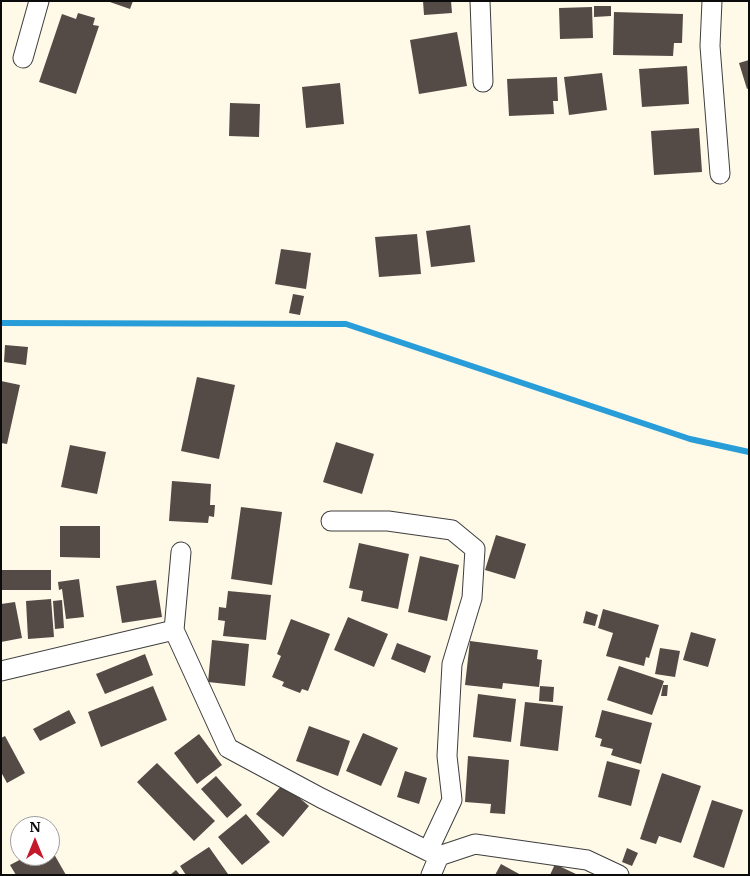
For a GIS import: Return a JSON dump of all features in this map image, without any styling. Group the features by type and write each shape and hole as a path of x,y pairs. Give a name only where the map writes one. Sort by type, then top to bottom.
{"street":[{"path":"23,58 39,1"},
{"path":"480,1 483,82"},
{"path":"712,1 710,46 720,174"},
{"path":"331,521 388,521 452,530 475,549 472,598 452,664 447,756 452,800 434,854 431,875"},
{"path":"182,552 174,630 228,748 321,798 434,854 475,844 587,860 619,875"},
{"path":"1,671 174,630"}],"building":[{"path":"107,1 133,1 130,9"},
{"path":"423,1 451,1 452,13 424,15"},
{"path":"594,6 611,6 611,16 594,17"},
{"path":"592,7 593,38 560,39 559,8"},
{"path":"614,12 683,14 682,43 674,43 673,56 613,55"},
{"path":"78,13 95,18 93,25 99,26 76,94 39,82 62,14 76,19"},
{"path":"457,32 467,86 419,94 410,40"},
{"path":"749,60 749,88 747,89 739,63"},
{"path":"687,66 689,104 642,107 639,69"},
{"path":"602,73 607,110 569,115 564,77"},
{"path":"557,77 558,101 553,101 554,114 509,116 507,79"},
{"path":"340,83 344,124 306,128 302,87"},
{"path":"230,103 260,104 259,137 229,136"},
{"path":"699,128 702,172 654,175 651,131"},
{"path":"470,225 475,262 431,267 426,231"},
{"path":"417,234 421,274 379,277 375,237"},
{"path":"281,249 311,253 306,289 275,284"},
{"path":"293,294 304,296 300,315 289,313"},
{"path":"5,345 28,347 26,365 4,362"},
{"path":"197,377 235,385 219,459 181,451"},
{"path":"1,381 20,385 7,444 1,443"},
{"path":"336,442 374,454 362,494 323,482"},
{"path":"70,445 106,452 97,494 61,487"},
{"path":"172,481 211,484 210,505 215,505 214,517 209,516 208,523 169,521"},
{"path":"241,507 282,512 272,585 231,579"},
{"path":"60,526 100,526 100,558 60,557"},
{"path":"496,535 526,544 515,579 485,570"},
{"path":"359,543 409,554 398,609 361,601 363,591 349,588"},
{"path":"420,556 459,565 447,621 408,612"},
{"path":"2,570 51,570 51,590 2,590"},
{"path":"79,579 84,617 66,619 62,589 59,590 58,582"},
{"path":"156,580 162,617 122,623 116,586"},
{"path":"228,591 271,595 266,640 223,636 225,621 218,620 219,607 226,608"},
{"path":"51,599 54,637 28,639 26,601"},
{"path":"62,600 64,628 55,629 53,601"},
{"path":"15,602 22,638 1,642 1,604"},
{"path":"603,609 659,625 649,658 646,657 644,666 606,656 613,633 598,628"},
{"path":"586,611 598,615 595,626 583,623"},
{"path":"348,617 388,634 374,667 334,650"},
{"path":"291,619 330,634 308,691 302,689 300,693 282,686 284,682 272,677 281,656 277,654"},
{"path":"691,632 716,639 708,667 683,660"},
{"path":"212,640 249,644 245,686 208,682"},
{"path":"470,641 538,650 537,659 542,660 539,687 503,683 502,689 465,685"},
{"path":"397,643 431,656 425,673 391,659"},
{"path":"660,648 680,651 675,677 655,674"},
{"path":"145,654 153,675 105,694 96,674"},
{"path":"619,666 664,681 652,715 607,700"},
{"path":"663,685 668,685 667,696 661,696"},
{"path":"153,686 167,720 101,747 88,712"},
{"path":"540,686 554,687 553,702 539,701"},
{"path":"478,694 516,699 511,742 473,737"},
{"path":"525,702 563,706 558,751 520,746"},
{"path":"69,710 76,723 40,741 33,729"},
{"path":"602,710 652,723 641,764 611,755 613,749 600,746 602,739 595,737"},
{"path":"309,726 350,741 338,776 296,761"},
{"path":"363,733 398,748 381,786 346,771"},
{"path":"199,734 222,765 197,784 174,753"},
{"path":"5,736 25,773 7,783 1,772 1,738"},
{"path":"468,756 509,760 505,814 490,813 491,804 465,802"},
{"path":"607,761 640,770 631,806 598,797"},
{"path":"157,763 215,821 194,841 137,782"},
{"path":"405,771 427,778 419,804 397,797"},
{"path":"662,773 701,786 681,843 659,836 656,844 640,839"},
{"path":"216,776 242,805 227,818 201,789"},
{"path":"283,784 309,806 283,837 256,814"},
{"path":"712,800 743,810 724,868 693,857"},
{"path":"246,814 270,842 242,865 218,837"},
{"path":"209,847 228,874 186,875 180,866"},
{"path":"627,848 638,853 632,866 622,862"},
{"path":"60,864 66,875 16,875 11,866"},
{"path":"501,864 521,875 495,875"},
{"path":"555,864 578,875 550,875"},
{"path":"176,870 180,875 170,875"}],"waterway":[{"path":"1,323 346,324 690,439 749,452"}]}
